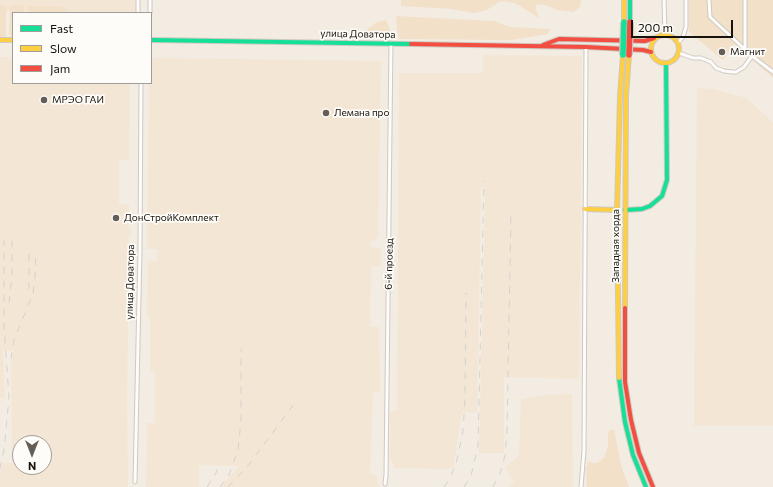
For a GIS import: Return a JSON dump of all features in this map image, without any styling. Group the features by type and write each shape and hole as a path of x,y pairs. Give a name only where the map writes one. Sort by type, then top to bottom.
{"main road":[{"name":"Западная хорда","path":"624,0 627,22"},
{"name":"Западная хорда","path":"630,0 627,22 626,55 625,382 631,420 639,453 653,487"},
{"path":"665,34 674,37 678,43 679,53 673,61 666,63 655,59 651,52 651,46 654,38 665,34"},
{"name":"улица Доватора","path":"541,46 559,39 645,41 654,38"},
{"path":"0,40 12,40"},
{"name":"улица Доватора","path":"152,40 586,47 643,50 651,52"},
{"name":"Западная хорда","path":"626,55 620,96 617,210 620,390 625,422 633,454 646,487"},
{"path":"625,210 642,209 657,201 662,196 667,180 666,63"},
{"path":"585,209 617,210"}],"street":[{"path":"138,0 138,12"},
{"path":"150,0 150,12"},
{"path":"664,0 665,34"},
{"path":"678,43 683,37 686,27 686,0"},
{"path":"709,0 710,17 752,56 773,72"},
{"path":"745,0 745,49"},
{"name":"6-й проезд","path":"385,484 391,43"},
{"path":"581,487 584,454 586,47"},
{"path":"679,53 693,58 707,60 716,68 732,72 736,72 744,67 752,56"},
{"name":"улица Доватора","path":"135,482 140,258 141,84"}],"shaded area":[{"path":"0,0 136,0 136,12 0,11"},
{"path":"401,0 582,0 579,8 573,12 558,10 542,4 536,5 539,18 515,3 501,1 487,10 474,13 451,9 401,6"},
{"path":"689,0 773,0 773,78 734,44 723,60 689,32"},
{"path":"22,5 24,8 24,12 12,12 12,37 9,35 11,6"},
{"path":"0,6 6,6 6,37 0,37"},
{"path":"27,6 65,7 69,12 28,12"},
{"path":"396,16 494,21 510,27 550,29 547,34 512,40 399,39"},
{"path":"386,20 391,36 366,31 375,23"},
{"path":"483,55 582,56 579,379 504,377 504,453 479,453 485,204 484,187 481,187 477,413 462,412 453,469 395,468 390,458 390,411 397,411 399,73 483,73"},
{"path":"0,57 12,57 12,84 130,84 129,160 119,160 119,204 129,205 129,229 131,229 131,234 129,235 127,399 128,487 0,487 0,473 3,463 12,463 11,364 14,351 3,351 5,398 0,398"},
{"path":"152,58 381,61 378,237 370,242 371,247 381,248 381,266 371,266 370,326 379,327 380,392 373,393 370,474 377,475 377,483 380,487 221,487 239,466 199,465 199,487 146,487 147,423 155,423 155,371 150,371 150,317 147,317 148,261 157,261 158,249 147,249 149,84 152,84"},
{"path":"697,88 713,89 746,98 773,122 773,426 694,426"},
{"path":"572,394 573,487 508,487 514,482 505,468 519,455 521,399 546,395"},
{"path":"614,429 621,465 629,487 587,487 586,470 588,461 598,463 604,457 608,447 608,432"}],"railway":[{"path":"464,487 471,476 478,446 484,181"},
{"path":"493,487 501,471 505,455 507,431 511,212"},
{"path":"0,469 4,450 9,398 4,325 4,240"},
{"path":"9,303 12,274 12,240"},
{"path":"29,251 29,289"},
{"path":"11,359 14,340 33,294 36,251"},
{"path":"444,487 456,464 463,431 465,398 466,293"},
{"path":"220,487 229,475 238,450 241,421 241,349"},
{"path":"228,487 247,467 294,404"},
{"path":"207,487 216,473 220,463"}],"traffic: fast":[{"path":"630,0 630,22"},
{"path":"623,55 624,22"},
{"path":"152,40 411,44"},
{"path":"625,210 642,209 650,206 662,196 667,180 666,63"},
{"path":"619,378 625,422 633,455 646,487"}],"traffic: slow":[{"path":"624,0 624,22"},
{"path":"665,35 671,36 675,39 678,43 679,49 678,55 675,59 671,62 665,63 659,62 655,59 652,55 651,49 652,43 655,39 659,36 665,35"},
{"path":"0,40 12,40"},
{"path":"619,378 617,210 620,96 623,55"},
{"path":"625,308 626,96 629,55"},
{"path":"585,209 617,210"}],"traffic: jam":[{"path":"629,55 630,22"},
{"path":"543,45 559,39 645,41 654,38"},
{"path":"411,44 586,47 643,50 651,52"},
{"path":"625,308 625,382 631,420 639,453 653,487"}],"place":[{"name":"Магнит","path":"722,52"},
{"name":"МРЭО ГАИ","path":"44,100"},
{"name":"Лемана про","path":"326,113"},
{"name":"ДонСтройКомплект","path":"116,218"}]}
